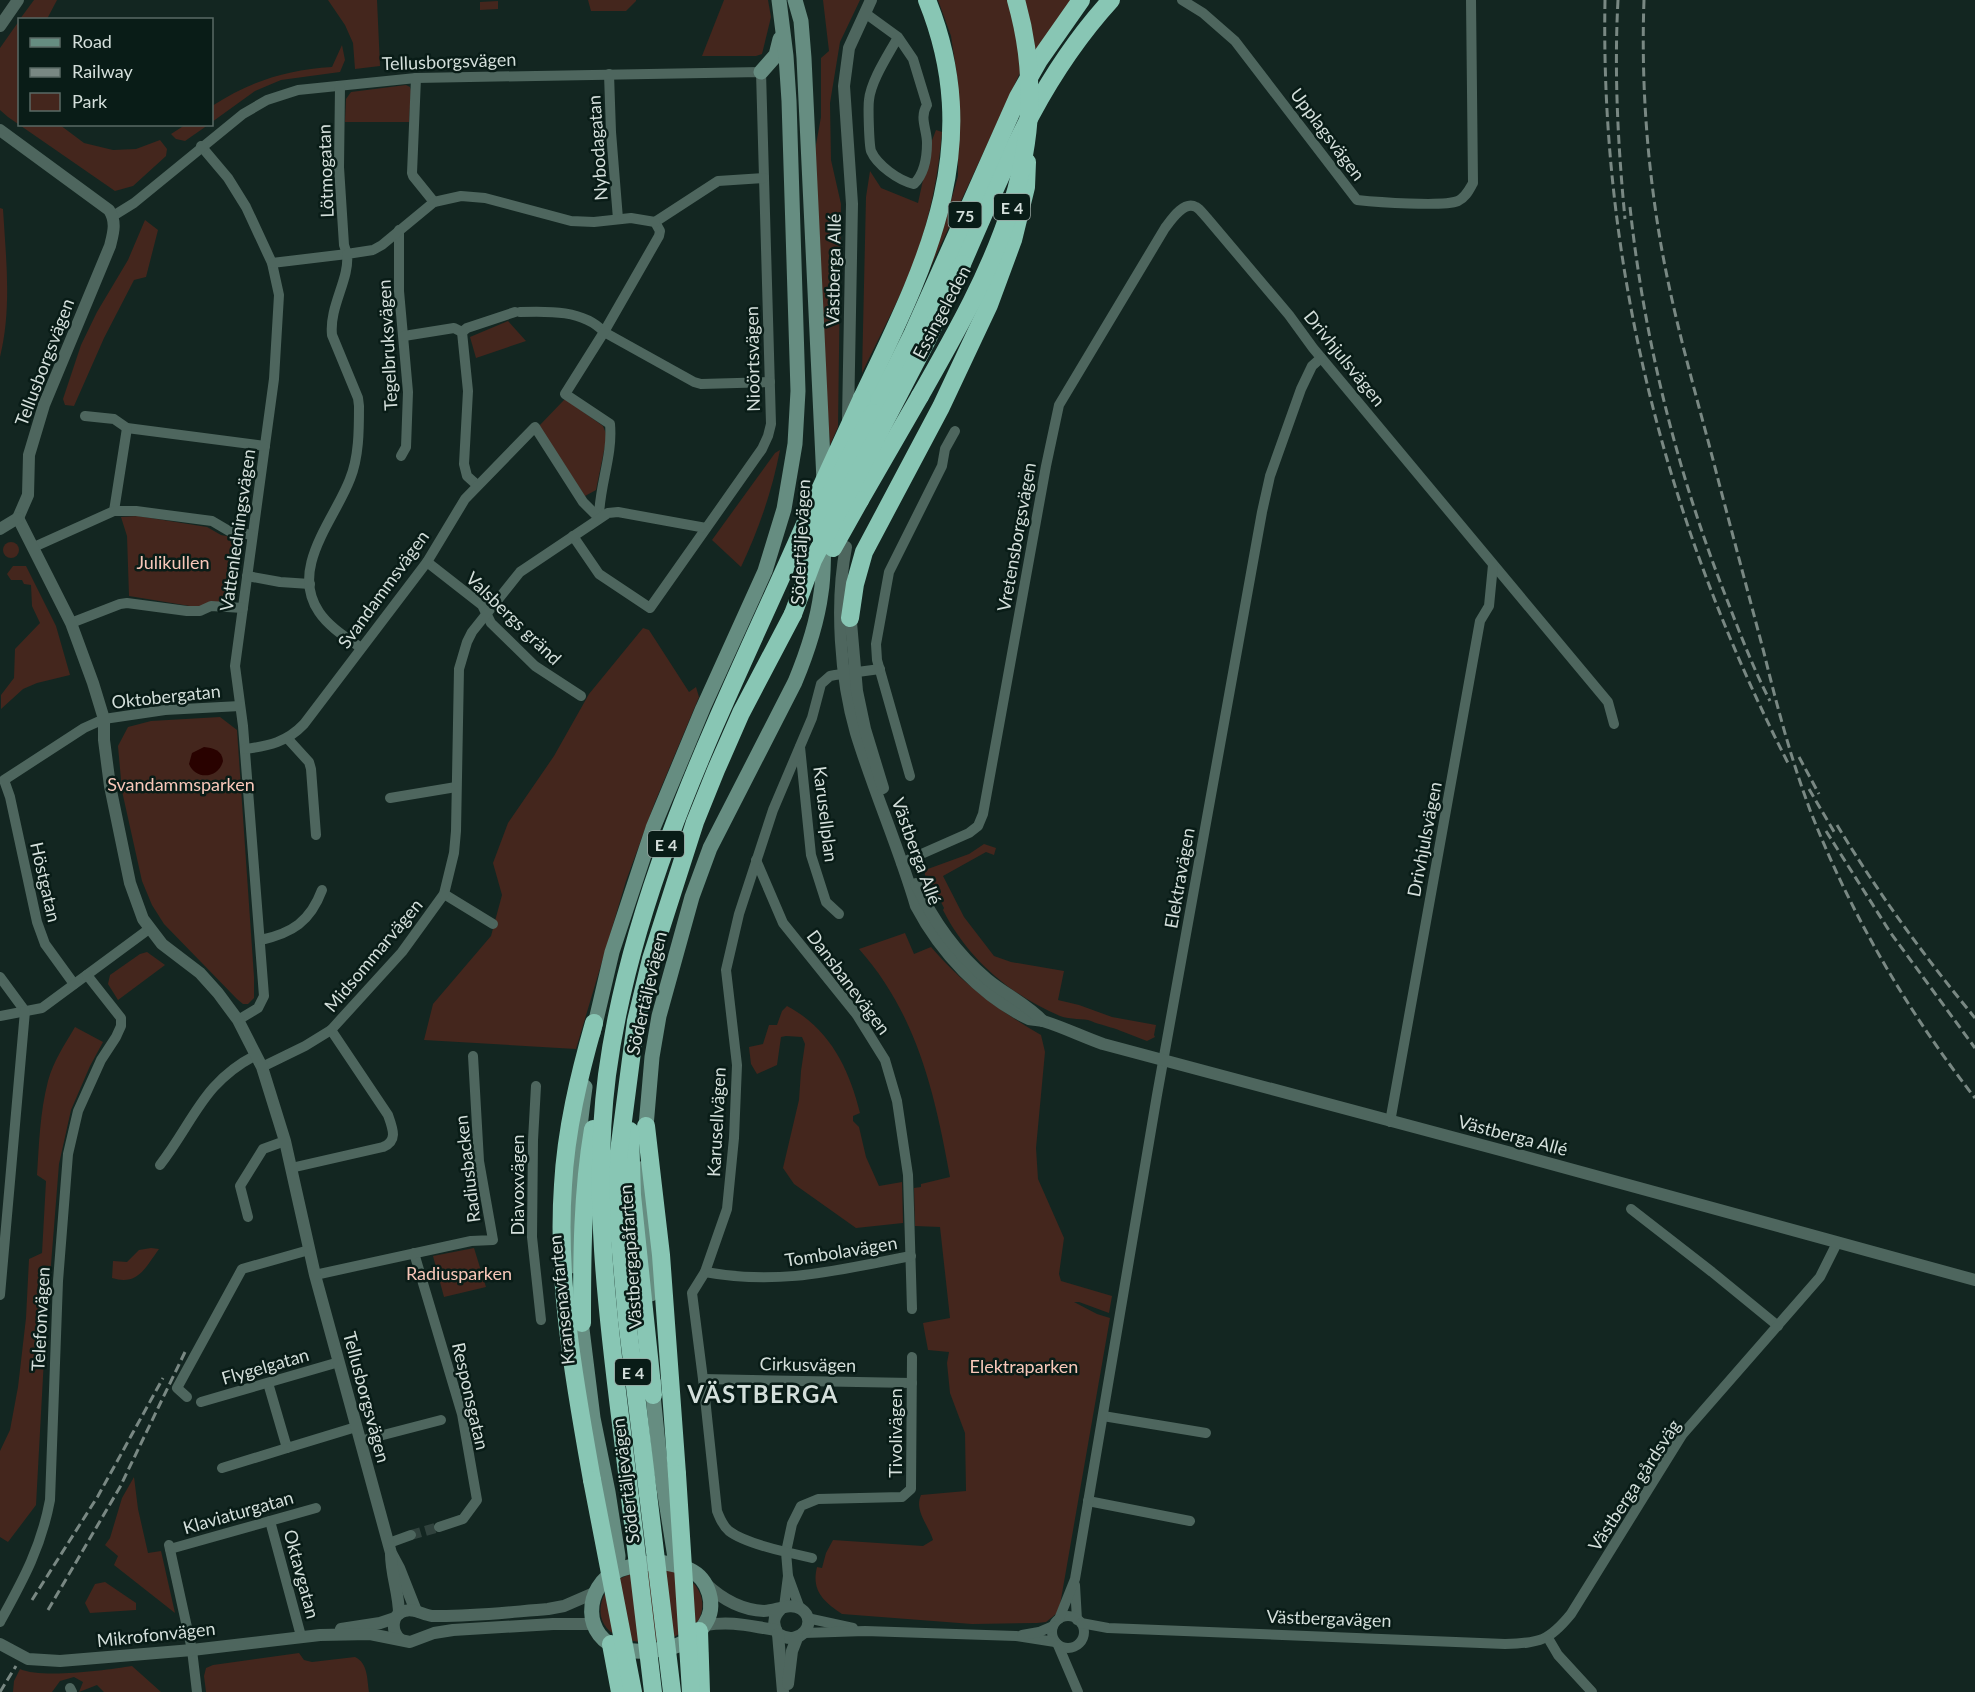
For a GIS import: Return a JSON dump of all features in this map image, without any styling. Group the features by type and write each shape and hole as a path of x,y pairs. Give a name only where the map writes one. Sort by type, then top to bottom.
{"highway":[{"name":"Essingeleden","path":"761,625 862,398 909,300 924,262 947,182 952,113 947,67 927,0"},
{"name":"Essingeleden","path":"793,614 920,396 974,297 1002,237 1026,152 1029,125 1029,71 1016,0"},
{"name":"75","path":"761,625 913,333 1018,97 1039,60 1081,0"},
{"name":"75","path":"793,614 813,560 922,349 1035,103 1078,39 1111,0"},
{"path":"850,618 855,584 864,552 941,407 980,325 1013,240 1026,187 1026,152"},
{"name":"Södertäljevägen","path":"672,1692 627,1320 618,1218 618,1159 636,1021 671,895 695,822 716,770 741,714 793,614"},
{"name":"Södertäljevägen","path":"653,1692 601,1231 601,1159 607,1076 631,955 650,893 674,823 698,764 761,625"},
{"path":"594,1023 578,1079 566,1150 562,1187 562,1246 571,1359 591,1480 633,1692"},
{"name":"E 4","path":"582,1323 582,1236 585,1185 593,1126 607,1076"},
{"path":"626,1102 631,1138 632,1195 652,1395"},
{"path":"646,1126 661,1255 691,1692"},
{"path":"701,1692 702,1628"},
{"path":"611,1644 620,1692"}],"main road":[{"name":"Södertäljevägen","path":"646,1126 652,1057 659,1017 692,897 710,848 795,682 812,638 822,590 826,504 813,279 809,144 801,21 795,0"},
{"path":"801,21 805,0"},
{"name":"Södertäljevägen","path":"594,1023 612,952 653,828 703,708 765,571 776,539 790,476 795,444 798,391 789,101 779,5"},
{"path":"761,72 770,64 780,45 779,5"},
{"name":"Kransenavfarten","path":"594,1023 574,1186 573,1236 578,1306 593,1418 618,1556 617,1571"},
{"name":"Västbergapåfarten","path":"646,1126 644,1179 657,1359 652,1395 676,1564"},
{"path":"659,1562 676,1564 691,1570 706,1584 711,1605 702,1628 690,1639 676,1646 658,1650 622,1649 611,1644 594,1624 591,1611 594,1593 601,1583 617,1571 636,1564 659,1562"}],"street":[{"path":"0,26 18,0"},
{"name":"Västberga Allé","path":"850,674 841,594 846,547 852,204 844,86 849,48 871,0"},
{"name":"Upplagsvägen","path":"1182,0 1203,13 1235,41 1357,200 1428,202 1457,201 1466,195 1473,183 1471,0"},
{"path":"865,13 898,37 913,59 927,105 923,111 923,128 927,141 922,173 914,184 906,183 879,162 871,150 869,99 879,72 898,37"},
{"name":"Tellusborgsvägen","path":"418,1613 390,1548 315,1275 285,1141 262,1067 238,1020 218,993 200,974 162,944 149,929 139,910 130,883 110,786 104,740 104,719 93,683 71,623 18,518 28,495 29,455 44,405 110,246 114,231 113,216 134,203 243,114 267,100 298,90 416,78 761,72"},
{"name":"Nioörtsvägen","path":"573,536 599,574 650,608 751,466 768,436 771,424 761,72"},
{"name":"Nybodagatan","path":"609,74 618,219"},
{"path":"416,78 412,173 434,202"},
{"name":"Lötmogatan","path":"340,87 339,167 344,245 347,254"},
{"path":"0,130 104,206 113,216"},
{"name":"Vattenledningsvägen","path":"201,146 228,178 246,207 272,263 279,295 274,379 236,666 245,749 264,996 258,1008 238,1020"},
{"path":"272,263 373,250 434,202 461,196 485,198 571,221 631,218 655,222 718,181 764,178"},
{"name":"Drivhjulsvägen","path":"1190,205 1196,207 1207,218 1289,315 1321,358 1608,702 1614,724"},
{"name":"Vretensborgsvägen","path":"904,862 969,833 978,825 983,814 1044,474 1059,405 1165,228 1183,208 1190,205"},
{"path":"599,518 599,498 611,441 610,424 565,394 604,332 659,236 660,231 655,222"},
{"name":"Tegelbruksvägen","path":"399,230 399,291 408,392 406,447 401,456"},
{"name":"Tegelbruksvägen","path":"347,254 348,262 331,326 332,335 358,398 355,467 312,559 309,572 313,599 319,612 332,626 361,648"},
{"path":"462,332 467,328 518,312 553,311 596,323 604,332 694,382 701,384 770,382"},
{"path":"404,336 454,328 462,332"},
{"path":"462,332 468,391 464,464 467,476 477,485"},
{"name":"Elektravägen","path":"1056,1622 1075,1579 1164,1059 1270,476 1301,389 1312,366 1321,358"},
{"path":"85,416 114,419 127,428 265,446"},
{"name":"Svandammsvägen","path":"288,739 304,724 427,562 460,506 477,485 535,427 583,501 599,518"},
{"path":"114,512 127,428"},
{"name":"Västberga Allé","path":"910,776 880,669 876,644 889,572 942,466 945,449 955,432"},
{"path":"34,547 114,512 136,511 212,521 229,531 252,536"},
{"name":"Midsommarvägen","path":"262,1067 332,1030 402,952 444,894 454,853 461,660 472,632 520,572 608,513 618,512 706,528"},
{"path":"0,529 18,518"},
{"name":"Västberga Allé","path":"846,547 849,565 849,706 904,862 916,906 925,923 959,966 981,987 1006,1005 1031,1020 1044,1022 1103,1044 1975,1280"},
{"name":"Valsbergs gränd","path":"427,562 482,605 491,623 535,666 580,696"},
{"name":"Drivhjulsvägen","path":"1390,1122 1480,621 1489,606 1493,565"},
{"path":"247,576 310,584"},
{"path":"71,623 127,603 187,611 200,611 211,606 243,608"},
{"path":"850,674 880,669"},
{"name":"Karusellvägen","path":"812,1558 767,1547 730,1532 722,1524 717,1510 692,1293 706,1269 727,1209 734,1138 737,1065 726,970 739,914 773,810 815,708 821,684 830,676 850,674"},
{"name":"Oktobergatan","path":"4,780 84,728 104,719 165,710 240,706"},
{"path":"245,749 288,739 309,762 316,836"},
{"name":"Karusellplan","path":"800,746 811,855 826,902 839,914"},
{"name":"Höstgatan","path":"4,780 10,797 41,933 45,944 74,984"},
{"path":"390,798 456,788"},
{"name":"Dansbanevägen","path":"756,860 783,923 857,1015 885,1060 897,1101 908,1175 912,1309"},
{"path":"261,940 281,936 291,931 316,906 322,890"},
{"name":"Midsommarvägen","path":"444,894 493,924"},
{"path":"0,1016 42,1008 149,929"},
{"name":"Telefonvägen","path":"0,1622 37,1551 46,1524 51,1490 54,1440 53,1384 68,1154 78,1111 101,1060 121,1026 121,1018 87,975"},
{"path":"0,977 25,1011 0,1295"},
{"path":"291,1168 383,1147 393,1140 388,1115 332,1030"},
{"path":"160,1165 205,1096 220,1079 245,1060 256,1055"},
{"name":"Radiusbacken","path":"315,1275 471,1241 493,1240 479,1161 473,1056"},
{"name":"Diavoxvägen","path":"536,1086 532,1236 541,1320"},
{"path":"248,1217 240,1186 263,1149 285,1141"},
{"path":"1631,1209 1778,1326"},
{"name":"Västberga gårdsväg","path":"1548,1638 1571,1614 1682,1436 1820,1277 1837,1243"},
{"path":"187,1397 177,1388 242,1269 309,1250"},
{"name":"Responsgatan","path":"414,1253 462,1414 477,1500 464,1519 439,1527"},
{"name":"Tombolavägen","path":"706,1269 730,1277 761,1279 802,1277 911,1257"},
{"name":"Tivolivägen","path":"786,1552 792,1524 801,1506 818,1499 902,1497 911,1489 912,1357"},
{"name":"Flygelgatan","path":"201,1402 339,1362"},
{"name":"Cirkusvägen","path":"703,1379 912,1383"},
{"path":"268,1383 287,1448"},
{"path":"1103,1416 1206,1433"},
{"path":"360,1442 441,1420"},
{"path":"222,1468 356,1427"},
{"path":"1088,1501 1190,1521"},
{"name":"Klaviaturgatan","path":"192,1650 169,1547 316,1508"},
{"name":"Oktavgatan","path":"270,1521 301,1636"},
{"path":"390,1548 411,1535"},
{"name":"Tellusborgsvägen","path":"390,1548 391,1570 399,1604 397,1616"},
{"path":"784,1692 774,1619 783,1608 788,1576 786,1552"},
{"path":"784,1692 792,1651 808,1623 788,1576"},
{"name":"Elektravägen","path":"1075,1579 1079,1621"},
{"path":"706,1584 736,1604 765,1611 792,1606 804,1614 866,1631"},
{"name":"Mikrofonvägen","path":"320,1635 351,1626 380,1623 407,1610 446,1616 548,1610 594,1593"},
{"path":"418,1613 424,1619 425,1626 419,1638"},
{"path":"397,1616 394,1622 394,1632 400,1639"},
{"path":"1016,1636 1039,1632 1069,1616 1079,1621 1083,1636 1075,1647 1069,1674"},
{"name":"Västbergavägen","path":"1079,1621 1108,1628 1505,1644 1526,1643 1548,1638"},
{"path":"702,1628 726,1622 745,1624 777,1632 788,1639 866,1631 1016,1636 1066,1648 1075,1647"},
{"path":"1056,1622 1052,1635 1078,1692"},
{"name":"Mikrofonvägen","path":"0,1644 23,1657 36,1661 60,1661 192,1650 301,1636 370,1634 410,1642 434,1633 453,1630 594,1624"},
{"name":"Västbergavägen","path":"1083,1636 1108,1628"},
{"path":"1548,1638 1558,1655 1592,1692"},
{"path":"192,1650 197,1692"}],"green space":[{"path":"34,0 57,0 48,18 21,18"},
{"path":"328,0 377,0 380,66 355,69 353,43 345,25"},
{"path":"588,0 636,1 626,11 591,11"},
{"path":"724,0 768,0 771,17 762,54 702,56"},
{"path":"823,0 860,0 840,42 830,103 831,160 841,204 838,427 830,445 819,274 815,150 821,117 821,58 829,51"},
{"path":"938,0 1072,0 1019,75 921,288 943,229 958,176 958,83 951,36"},
{"path":"498,1 498,9 480,10 480,2"},
{"path":"18,22 18,124 0,110 0,48"},
{"path":"342,45 345,60 340,72 281,80 255,91 213,121 213,105 255,83 284,74 332,67"},
{"path":"406,85 411,91 409,122 345,122 346,99 351,92"},
{"path":"21,126 61,126 84,143 113,150 136,149 160,140 167,149 166,156 133,186 115,191"},
{"path":"183,126 207,126 185,141 176,139 171,134"},
{"path":"936,130 942,132 940,150 935,186 922,238 905,285 862,373 866,197 870,171 881,188 918,203"},
{"path":"0,208 3,209 7,302 0,357"},
{"path":"145,220 158,230 146,277 134,280 104,338 74,406 65,405 63,399 81,345 97,312 128,260"},
{"path":"508,321 526,341 476,358 470,337"},
{"path":"565,399 603,426 607,436 596,490 585,496 539,426"},
{"path":"780,450 764,510 741,567 712,540 775,453"},
{"name":"Julikullen","path":"138,516 207,527 221,535 242,541 234,603 196,607 129,596 127,536 121,517"},
{"path":"11,542 19,550 11,558 3,550"},
{"path":"13,566 26,566 56,626 70,675 23,689 1,709 1,695 14,678 15,649 40,623 32,606 31,585 24,584 22,580 11,580 7,574"},
{"path":"643,628 649,630 689,692 696,687 699,697 655,802 626,881 576,1049 424,1040 433,1004 491,936 502,895 493,863 508,823 554,756 589,694"},
{"name":"Svandammsparken","path":"220,717 237,730 254,977 254,998 248,1004 243,1004 237,999 164,924 152,905 142,881 122,791 118,746 128,727 151,721"},
{"path":"984,844 996,848 994,855 986,852 943,876 964,917 994,956 1011,962 1064,971 1058,1000 1112,1017 1156,1025 1155,1037 1147,1041 1088,1020 1060,1016 1007,986 977,959 953,927 941,902 938,902 925,875 925,870 969,854"},
{"name":"Elektraparken","path":"905,933 914,954 931,947 982,996 1041,1035 1045,1052 1036,1148 1038,1179 1064,1238 1059,1274 1061,1281 1112,1296 1109,1313 1074,1302 1110,1318 1060,1605 1056,1614 1046,1622 972,1624 842,1614 820,1595 816,1583 817,1567 822,1568 833,1540 923,1546 933,1540 920,1512 921,1495 966,1491 965,1433 950,1393 947,1363 949,1352 928,1350 923,1323 950,1318 940,1227 915,1226 914,1188 950,1177 944,1146 930,1086 909,1028 896,1000 859,949"},
{"path":"147,952 165,965 118,1000 108,984 110,975 140,954"},
{"path":"787,1006 815,1026 826,1038 843,1065 860,1113 853,1116 853,1121 859,1127 866,1157 879,1186 902,1182 903,1223 856,1228 794,1184 783,1168 799,1100 805,1044 802,1037 781,1037 777,1065 757,1074 751,1064 749,1047 763,1044 769,1025 777,1025 782,1011"},
{"path":"75,1027 103,1042 71,1110 59,1164 45,1340 36,1505 8,1542 0,1537 0,1451 10,1430 18,1387 26,1318 29,1259 42,1253 46,1181 37,1175 39,1139 50,1074"},
{"name":"Radiusparken","path":"474,1248 486,1287 444,1297 433,1256"},
{"path":"159,1249 140,1274 128,1280 112,1278 113,1261 127,1262 139,1250"},
{"path":"134,1477 138,1509 148,1553 161,1551 175,1613 114,1565 118,1556 105,1545 110,1538 122,1498"},
{"path":"648,1570 671,1571 686,1577 701,1595 702,1611 696,1623 672,1638 653,1642 633,1641 614,1634 607,1628 602,1621 601,1604 603,1596 614,1583 627,1575"},
{"path":"105,1582 136,1603 136,1610 90,1613 85,1603 95,1584"},
{"path":"299,1653 304,1660 312,1662 355,1657 365,1667 369,1692 206,1692 204,1676 206,1668 213,1665"},
{"path":"132,1666 161,1692 104,1692 97,1685 79,1692 83,1682 74,1677 60,1681 52,1692 13,1692 14,1681 20,1669 30,1672 59,1673"}],"shaded area":[{"path":"204,747 219,752 223,761 217,771 207,775 197,773 189,764 192,753"}],"tunnel":[{"path":"411,1535 439,1527"}],"railway":[{"path":"1605,0 1606,100 1614,199 1629,296 1649,393 1676,488 1708,581 1745,673 1788,763"},
{"path":"1618,0 1617,110 1625,219"},
{"path":"1644,0 1643,61 1646,122 1656,215 1667,275 1688,364 1791,752 1810,810 1862,923 1903,996 1975,1098"},
{"path":"1630,207 1653,354 1677,450 1724,592 1751,661 1770,701"},
{"path":"1799,757 1819,794"},
{"path":"1809,789 1836,835"},
{"path":"1837,825 1902,924 1975,1018"},
{"path":"1826,831 1890,932 1975,1048"},
{"path":"48,1610 120,1487 185,1352"},
{"path":"32,1600 98,1496 163,1378"},
{"path":"0,1692 16,1666"}],"district":[{"name":"VÄSTBERGA","path":"763,1393"}]}
